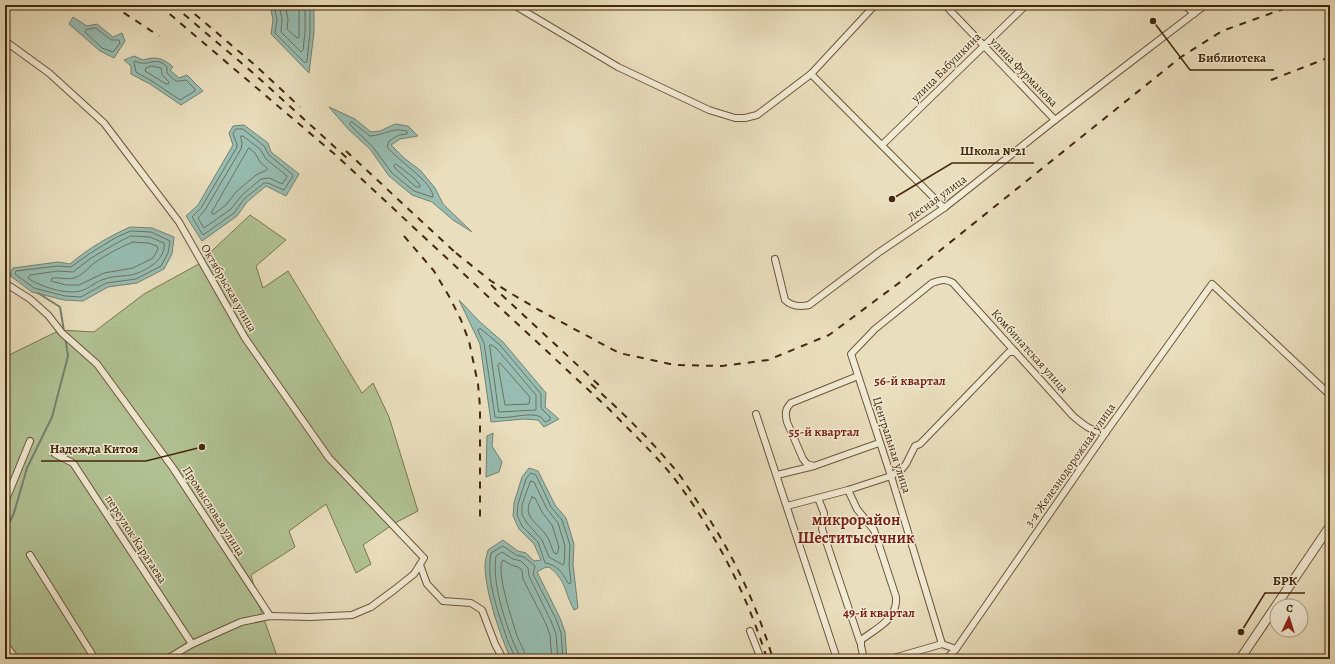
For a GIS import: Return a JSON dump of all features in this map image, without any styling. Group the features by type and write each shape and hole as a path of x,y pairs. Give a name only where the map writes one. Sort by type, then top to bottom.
{"street":[{"path":"514,5 618,67 709,110 735,118 757,115 811,74 875,5"},
{"name":"улица Фурманова","path":"945,5 1055,120"},
{"name":"улица Бабушкина","path":"882,145 983,45 1026,5"},
{"path":"1185,5 1194,14"},
{"name":"Лесная улица","path":"775,259 785,300 794,306 809,304 878,253 944,208 1055,120 1205,5"},
{"name":"Октябрьская улица","path":"5,41 49,72 104,123 179,222 245,338 329,458 424,558 420,565"},
{"path":"811,74 944,208"},
{"name":"Комбинатская улица","path":"851,354 875,329 932,283 942,279 947,279 953,283 1073,416 1087,428 1095,431 1106,432"},
{"name":"Промысловая улица","path":"5,283 30,299 48,315 62,333 97,364 174,468 270,616"},
{"name":"3-я Железнодорожная улица","path":"946,659 956,649 1106,432 1212,284 1330,395"},
{"path":"787,506 848,490 891,476 902,469 915,446 920,444 1009,352 1015,352"},
{"name":"Центральная улица","path":"851,354 891,476 942,644"},
{"path":"814,466 807,464 803,459 787,422 786,416 788,406 791,403 858,376"},
{"path":"756,414 837,659"},
{"path":"5,502 30,441"},
{"path":"777,475 814,466 879,443"},
{"name":"переулок Каратаева","path":"55,454 73,463 192,644"},
{"path":"848,490 857,509 874,530 896,597 894,612 885,622 860,642"},
{"path":"818,498 824,513 822,529 860,642 864,659"},
{"path":"1240,659 1330,526"},
{"path":"30,555 95,659"},
{"path":"167,659 192,644 241,622 270,616 310,617 352,615 371,607 414,574 420,565"},
{"path":"420,565 427,584 443,601 472,603 482,610 495,644 503,659"},
{"path":"750,631 761,659"},
{"path":"5,644 16,659"},
{"path":"890,659 942,644 956,649"}],"green space":[{"path":"250,215 286,240 256,266 263,288 288,271 362,393 373,383 389,417 418,511 395,523 363,545 371,564 356,573 326,504 289,531 295,547 251,575 259,605 278,659 5,659 5,357 60,330 94,332 144,294 197,265"}],"water":[{"path":"270,5 314,5 314,32 309,73 271,34 273,20"},
{"path":"73,17 87,26 97,24 113,37 122,33 125,41 114,58 100,51 69,24"},
{"path":"134,56 143,60 156,58 163,60 173,67 170,70 179,78 187,75 203,91 181,105 150,84 131,74 131,66 124,60"},
{"path":"329,107 355,119 371,132 380,131 395,124 408,126 418,136 400,139 391,145 404,158 421,171 435,188 443,204 472,232 453,220 432,202 412,195 389,176 370,149 349,130"},
{"path":"244,125 268,143 271,152 299,174 286,196 266,186 247,202 237,216 202,241 186,216 198,205 233,145 229,133 233,126"},
{"path":"130,227 152,228 174,237 172,254 164,269 137,283 108,287 83,301 64,300 32,292 9,275 13,268 58,262 70,264 99,243"},
{"path":"459,300 480,322 503,342 546,393 545,407 559,419 544,427 538,420 524,419 491,422 480,344"},
{"path":"493,433 492,446 502,462 499,472 486,477 487,436"},
{"path":"529,468 538,471 555,505 566,518 574,544 573,564 578,608 574,610 562,582 555,572 549,567 537,572 560,618 565,632 567,659 511,659 502,638 490,600 485,565 488,550 503,540 518,551 526,553 534,561 541,560 534,544 519,529 513,516 514,503 522,477"}],"waterway":[{"path":"5,271 11,275"},
{"path":"38,293 60,307 64,331"},
{"path":"5,532 14,513 27,468 52,417 68,356 65,337"}],"railway":[{"path":"112,5 159,36"},
{"path":"159,5 338,157 609,409 658,460 674,478 689,499 716,542 740,587 767,659"},
{"path":"173,5 252,72 348,159"},
{"path":"184,5 255,65 300,107"},
{"path":"456,253 491,281 512,294 619,353 675,365 722,366 768,360 829,335 907,277 1181,57 1222,31 1294,5"},
{"path":"1271,80 1330,57"},
{"path":"346,151 459,256"},
{"path":"404,236 434,271 450,298 469,341 478,384 480,407 480,520"},
{"path":"491,285 600,386"},
{"path":"591,384 614,405 668,461 683,480 709,519 732,557 759,617 773,659"}],"place":[{"name":"Библиотека","path":"1153,21"},
{"name":"Школа №21","path":"892,199"},
{"name":"Надежда Китоя","path":"202,447"},
{"name":"БРК","path":"1241,632"}],"district":[{"name":"56-й квартал","path":"910,380"},
{"name":"55-й квартал","path":"824,431"},
{"name":"микрорайон Шеститысячник","path":"856,528"},
{"name":"49-й квартал","path":"879,612"}]}
